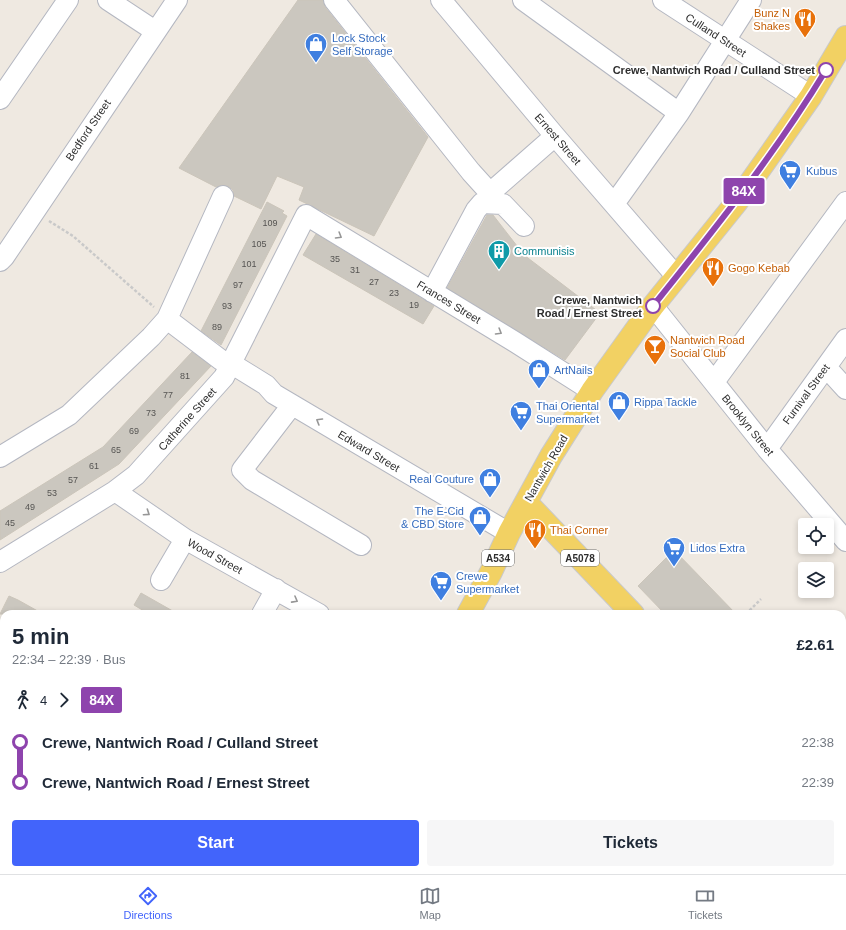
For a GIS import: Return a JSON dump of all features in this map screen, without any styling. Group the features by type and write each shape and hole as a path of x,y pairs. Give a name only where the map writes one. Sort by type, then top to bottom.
{"main road":[{"name":"Nantwich Road","path":"470,610 491,572 509,533 551,456 592,391 653,306 736,203 811,96 846,37"},
{"name":"A5078","path":"526,502 629,610"}],"street":[{"path":"0,99 68,0"},
{"path":"108,0 155,31"},
{"name":"Bedford Street","path":"0,261 177,0"},
{"path":"334,0 490,194 555,136"},
{"name":"Ernest Street","path":"441,0 555,136 676,276"},
{"path":"523,0 679,113"},
{"name":"Culland Street","path":"663,0 811,96"},
{"path":"614,204 679,113 751,0"},
{"path":"0,457 69,415 151,337 167,319 223,196"},
{"path":"714,382 846,202"},
{"path":"432,292 476,210 482,203 503,204 524,226"},
{"name":"Frances Street","path":"306,215 592,391"},
{"name":"Catherine Street","path":"0,562 115,491 136,475 224,377 232,364 306,215"},
{"name":"Brooklyn Street","path":"653,306 766,449 846,541"},
{"name":"Edward Street","path":"167,319 220,360 232,364 266,385 274,394 509,533"},
{"name":"Furnival Street","path":"766,449 846,339"},
{"path":"826,367 846,388"},
{"path":"292,405 242,470 252,480 361,545"},
{"name":"Wood Street","path":"115,491 185,538 313,610"},
{"path":"161,580 185,538"},
{"path":"264,610 276,589"}],"path":[{"path":"33,212 73,236 167,319"},
{"path":"750,610 761,599"}],"building":[{"name":"Lock Stock Self Storage","path":"298,0 323,0 325,7 428,137 374,236 299,200 304,187 277,176 261,209 234,196 233,190 228,186 222,185 216,187 179,168"},
{"path":"267,202 284,211 282,213 287,216 221,345 201,331"},
{"name":"Communisis","path":"487,215 493,215 524,255 600,313 565,360 447,288"},
{"path":"316,234 434,306 423,324 303,255"},
{"path":"192,352 211,366 119,464 0,540 0,511 103,447"},
{"name":"Lidos Extra","path":"674,550 732,610 661,610 638,586"},
{"path":"141,593 171,610 142,610 134,605"},
{"path":"9,596 36,610 2,610"}],"bus line":[{"name":"84X","path":"653,306 736,203 811,96 826,70"}],"place":[{"name":"Bunz N Shakes","path":"805,38"},
{"name":"Lock Stock Self Storage","path":"316,64"},
{"name":"Crewe, Nantwich Road / Culland Street","path":"826,70"},
{"name":"Kubus","path":"790,190"},
{"name":"Communisis","path":"499,270"},
{"name":"Gogo Kebab","path":"713,288"},
{"name":"Crewe, Nantwich Road / Ernest Street","path":"653,306"},
{"name":"Nantwich Road Social Club","path":"655,366"},
{"name":"ArtNails","path":"539,390"},
{"name":"Rippa Tackle","path":"619,422"},
{"name":"Thai Oriental Supermarket","path":"521,432"},
{"name":"Real Couture","path":"490,498"},
{"name":"The E-Cid & CBD Store","path":"480,536"},
{"name":"Thai Corner","path":"535,550"},
{"name":"Lidos Extra","path":"674,568"},
{"name":"Crewe Supermarket","path":"441,602"}]}
